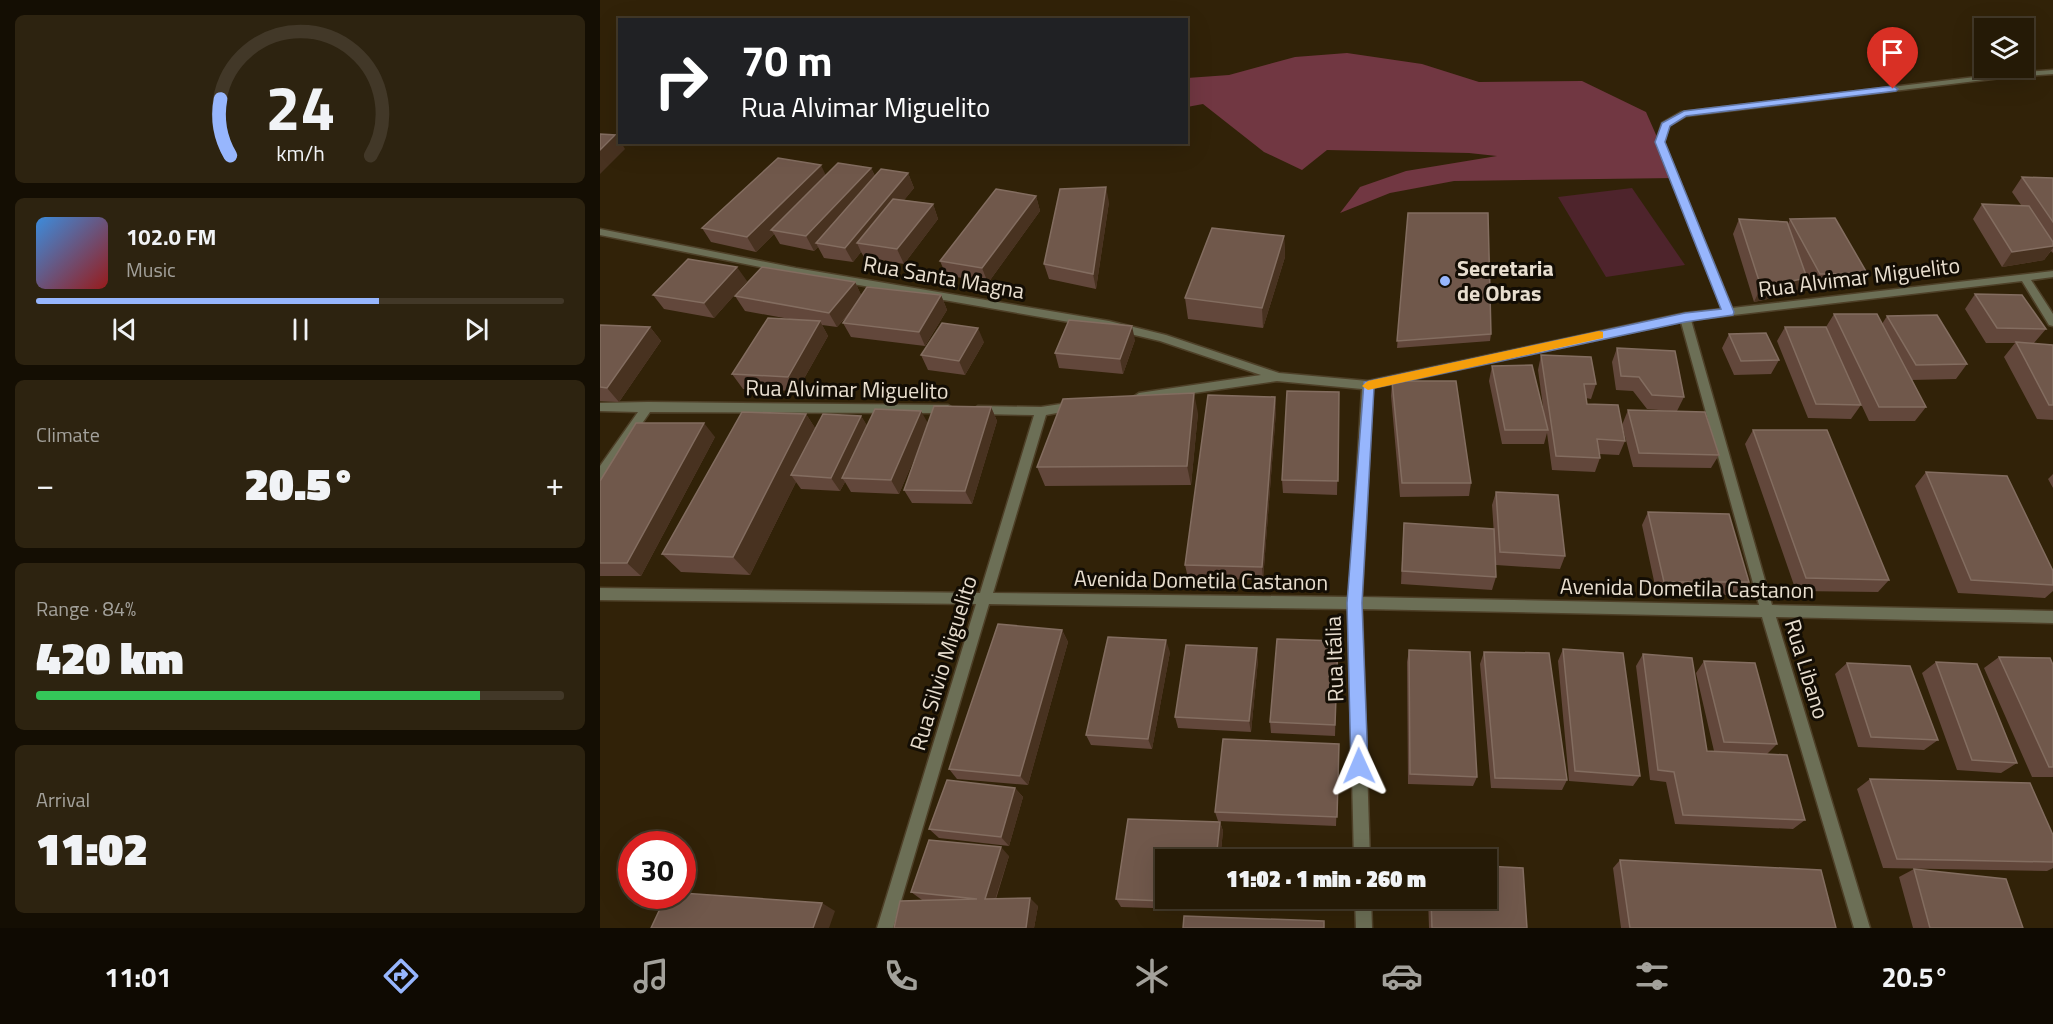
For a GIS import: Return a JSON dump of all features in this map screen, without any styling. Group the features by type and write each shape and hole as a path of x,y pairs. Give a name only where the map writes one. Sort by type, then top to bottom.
{"street":[{"path":"1728,312 1660,142 1665,125 1684,114 2009,75 2053,72"},
{"name":"Rua Santa Magna","path":"600,232 796,271 1108,325 1162,338 1277,377"},
{"name":"Rua Alvimar Miguelito","path":"1123,399 1277,377 1368,385 1685,317 2053,274"},
{"path":"2025,278 2053,321"},
{"name":"Rua Libano","path":"1685,317 1767,611 1862,928"},
{"name":"Rua Itália","path":"1362,849 1355,603 1368,385"},
{"name":"Rua Alvimar Miguelito","path":"600,407 1041,411 1088,404"},
{"path":"600,475 648,406"},
{"name":"Rua Silvio Miguelito","path":"885,928 1041,411"},
{"name":"Avenida Dometila Castanon","path":"600,594 1355,603 2053,617"},
{"path":"1363,909 1364,928"}],"shaded area":[{"path":"1347,53 1422,64 1479,82 1582,81 1646,112 1675,178 1454,181 1390,193 1340,213 1360,187 1406,171 1497,156 1469,153 1327,150 1302,170 1264,152 1203,104 1188,107 1188,78 1229,75 1295,57"},
{"path":"1632,188 1685,265 1606,277 1558,197"}],"building":[{"path":"600,134 615,135 600,150"},
{"path":"778,158 821,165 747,237 702,228"},
{"path":"838,163 871,168 806,236 771,230"},
{"path":"881,169 908,173 845,248 816,243"},
{"path":"2022,177 2053,178 2053,222"},
{"path":"1106,187 1093,274 1044,264 1060,189"},
{"path":"996,189 1036,196 982,268 940,261"},
{"path":"893,199 933,204 897,249 857,243"},
{"path":"1982,204 2029,206 2053,242 2053,246 2012,252"},
{"name":"Secretaria de Obras","path":"1408,213 1488,213 1491,334 1397,341"},
{"path":"1835,218 1867,273 1820,274 1790,219"},
{"path":"1739,219 1787,222 1807,278 1761,287"},
{"path":"1212,228 1284,236 1262,308 1185,298"},
{"path":"688,259 737,267 704,303 653,295"},
{"path":"762,267 855,282 829,313 735,296"},
{"path":"867,287 941,295 919,332 843,323"},
{"path":"1975,294 2022,295 2046,329 1997,328"},
{"path":"1834,314 1877,314 1926,407 1879,407"},
{"path":"1937,315 1967,364 1916,365 1887,316"},
{"path":"768,318 820,321 788,377 732,374"},
{"path":"1069,320 1132,326 1120,359 1055,353"},
{"path":"942,323 978,328 959,361 921,355"},
{"path":"600,325 650,327 607,388 600,387"},
{"path":"1785,327 1826,327 1861,405 1816,404"},
{"path":"1766,333 1779,360 1741,361 1729,334"},
{"path":"2016,342 2053,345 2053,405 2049,405"},
{"path":"1617,348 1675,351 1684,397 1652,395 1639,377 1621,376"},
{"path":"1541,355 1591,357 1596,384 1584,384 1587,404 1618,405 1625,441 1597,439 1600,458 1556,456"},
{"path":"1532,365 1548,430 1505,430 1492,366"},
{"path":"1392,381 1456,381 1471,483 1402,483"},
{"path":"1287,391 1339,392 1338,481 1282,480"},
{"path":"1194,393 1187,466 1037,467 1063,399"},
{"path":"1208,395 1275,397 1262,567 1185,565"},
{"path":"934,406 991,407 965,491 904,490"},
{"path":"875,409 921,411 891,480 842,478"},
{"path":"1628,410 1705,412 1719,455 1639,453"},
{"path":"742,412 806,414 733,557 662,554"},
{"path":"823,414 861,416 831,478 791,475"},
{"path":"636,423 704,423 627,563 600,563 600,481"},
{"path":"1753,430 1827,430 1889,580 1806,578"},
{"path":"1926,472 2007,476 2053,571 2053,585 1971,580"},
{"path":"1496,492 1558,495 1565,556 1500,552"},
{"path":"1648,512 1729,514 1749,582 1664,582"},
{"path":"1404,523 1494,529 1496,577 1402,571"},
{"path":"998,624 1062,630 1020,776 949,769"},
{"path":"1108,637 1166,640 1148,739 1086,735"},
{"path":"1277,639 1338,641 1335,725 1270,722"},
{"path":"1186,645 1257,648 1249,721 1175,717"},
{"path":"1563,649 1623,653 1640,776 1575,771"},
{"path":"1409,650 1470,652 1477,777 1410,774"},
{"path":"1484,652 1549,653 1567,780 1495,778"},
{"path":"1643,654 1692,658 1707,751 1787,755 1805,820 1683,815 1674,772 1658,770"},
{"path":"1999,657 2050,658 2053,665 2053,767 2049,767"},
{"path":"1704,661 1755,663 1777,744 1724,742"},
{"path":"1936,662 1977,664 2017,763 1972,760"},
{"path":"1847,663 1910,666 1938,740 1871,737"},
{"path":"1223,739 1339,744 1337,817 1215,812"},
{"path":"1870,779 2030,783 2053,835 2053,862 1897,859"},
{"path":"947,780 1015,788 1001,837 929,829"},
{"path":"1128,819 1220,822 1217,849 1155,849 1155,901 1116,899"},
{"path":"929,840 1001,847 985,899 1030,898 1026,928 894,928 900,901 977,899 911,892"},
{"path":"1620,860 1821,870 1836,928 1630,928"},
{"path":"1497,867 1523,868 1527,928 1432,928 1431,909 1497,909"},
{"path":"1914,869 2006,879 2023,928 1930,928"},
{"path":"696,894 822,903 813,928 651,928 660,909 696,909"},
{"path":"1184,916 1324,921 1324,928 1183,928"}],"slow traffic":[{"path":"1368,386 1599,335"}],"place":[{"name":"Secretaria de Obras","path":"1445,281"}],"route":[{"path":"1359,766 1355,603 1368,385 1685,317 1728,312 1660,142 1665,125 1684,114 1893,89"}]}
